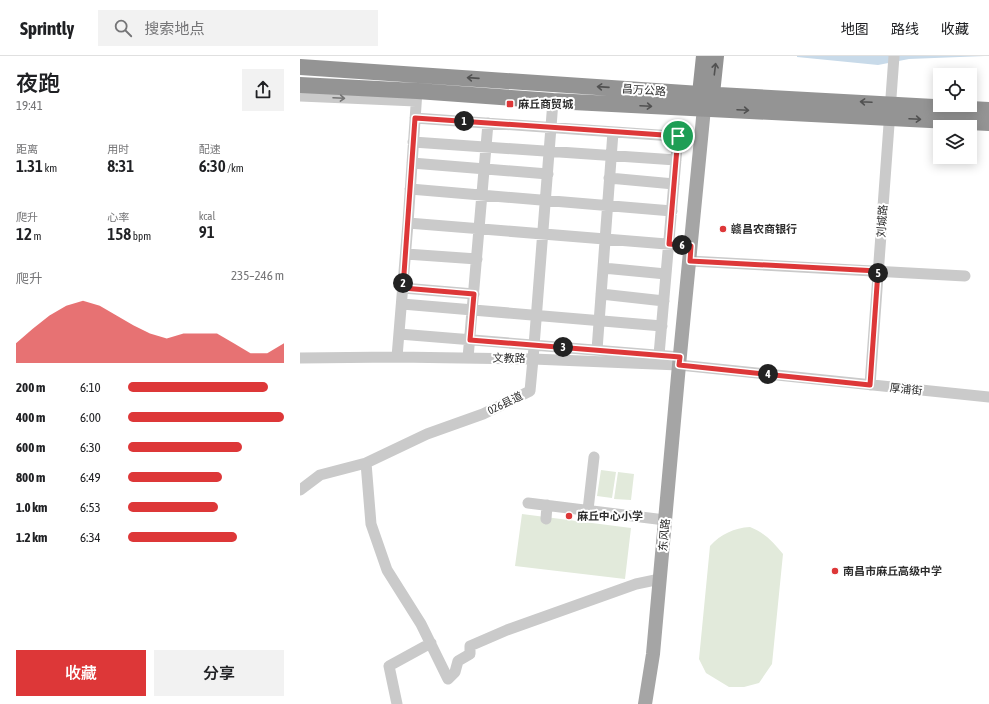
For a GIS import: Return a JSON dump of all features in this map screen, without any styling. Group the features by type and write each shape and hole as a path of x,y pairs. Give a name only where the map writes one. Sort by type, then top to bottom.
{"highway":[{"path":"704,56 705,99"},
{"path":"705,99 716,56"},
{"name":"昌万公路","path":"300,67 355,70 705,99 890,111 989,123"},
{"name":"昌万公路","path":"300,85 416,96 553,101 705,99"},
{"name":"昌万公路","path":"890,111 989,110"}],"main road":[{"path":"300,60 320,65 355,70"},
{"path":"679,361 705,99"},
{"name":"东风路","path":"645,704 653,654 679,361"}],"street":[{"name":"刘城路","path":"870,385 894,56"},
{"path":"300,96 416,96 406,254 397,357"},
{"name":"文教路","path":"300,358 397,357 533,359 553,101"},
{"path":"415,118 701,138"},
{"path":"468,358 488,123"},
{"path":"596,350 612,132"},
{"path":"659,355 678,136"},
{"path":"414,142 676,160"},
{"path":"412,163 548,174"},
{"path":"609,178 674,184"},
{"path":"410,189 672,211"},
{"path":"408,223 691,246"},
{"path":"406,254 477,259"},
{"path":"690,261 965,276"},
{"path":"602,268 666,274"},
{"path":"403,288 474,294"},
{"path":"601,294 664,301"},
{"path":"402,304 662,326"},
{"path":"399,334 659,355 679,361"},
{"path":"533,359 679,361"},
{"name":"026县道","path":"300,490 320,476 366,463 427,434 483,414 530,391 533,359"},
{"name":"厚浦街","path":"679,361 870,385 989,397"},
{"path":"588,510 594,456"},
{"path":"366,463 371,524 387,570 422,624 448,678 455,672 458,661 470,654 470,646 507,630 628,586 660,579"},
{"path":"528,503 665,520"},
{"path":"546,519 547,506"},
{"path":"397,704 389,666 431,643"}],"green space":[{"path":"601,470 616,472 612,498 597,496"},
{"path":"618,472 634,474 631,500 614,499"},
{"path":"522,514 631,528 625,579 515,566"},
{"path":"750,527 768,538 783,554 772,664 759,683 744,687 729,687 706,673 699,659 710,546 728,532"}],"water":[{"path":"797,56 985,56 909,59 878,65"}],"place":[{"name":"麻丘商贸城","path":"510,104"},
{"name":"赣昌农商银行","path":"723,229"},
{"name":"麻丘中心小学","path":"569,516"},
{"name":"南昌市麻丘高级中学","path":"835,571"}],"route":[{"path":"415,118 678,136 669,244 691,246 690,261 878,271 870,385 679,365 680,357 470,340 474,294 403,288 415,118"}]}
